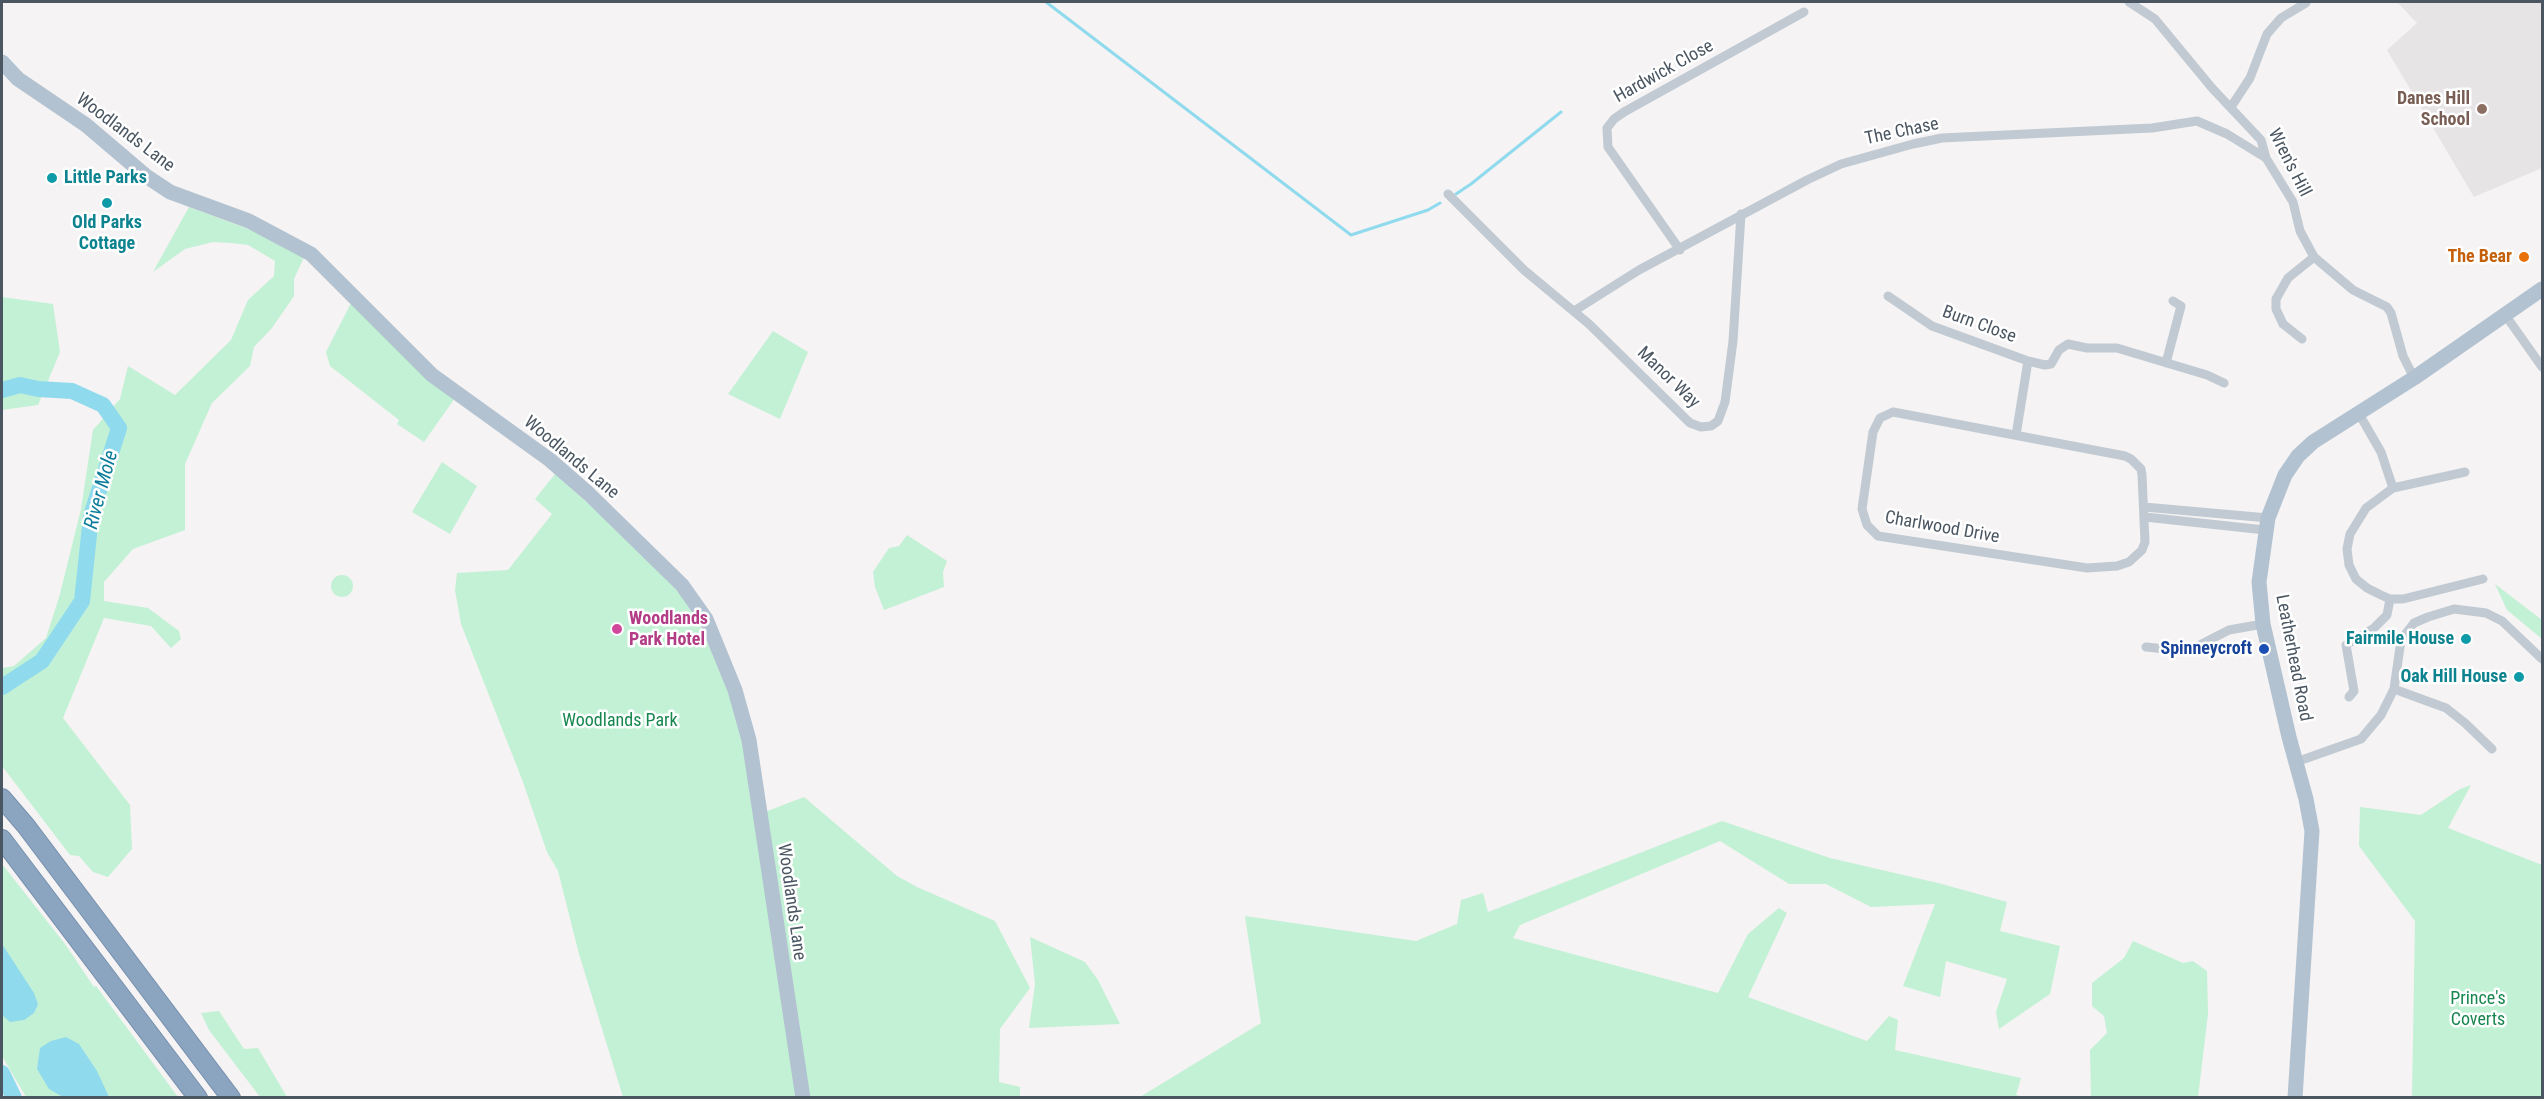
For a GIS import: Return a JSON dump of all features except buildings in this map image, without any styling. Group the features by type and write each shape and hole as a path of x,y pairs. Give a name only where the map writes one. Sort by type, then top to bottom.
{"highway":[{"path":"2,798 26,826 231,1098"},
{"path":"2,839 198,1098"}],"main road":[{"name":"Woodlands Lane","path":"2,62 18,79 86,125 146,176 170,192 249,221 311,254 432,375 550,460 682,585 705,619 735,690 749,740 802,1098"},
{"name":"Leatherhead Road","path":"2295,1098 2312,831 2263,624 2259,582 2266,524 2284,475 2298,456 2313,442 2414,378 2542,289"}],"street":[{"name":"Wren's Hill","path":"2129,2 2155,19 2261,140 2266,158 2289,193 2300,231 2314,257 2353,290 2387,307 2391,313 2403,356 2414,378"},
{"path":"2230,107 2250,78 2267,34 2281,18 2306,3"},
{"name":"Hardwick Close","path":"1680,250 1608,147 1607,129 1614,119 1624,112 1804,12"},
{"name":"The Chase","path":"1574,311 1639,270 1680,250 1741,214 1841,164 1883,151 1942,138 2152,128 2197,121 2227,134 2266,158"},
{"name":"Manor Way","path":"1448,194 1524,270 1574,311 1690,423 1701,427 1711,426 1718,421 1729,380 1741,214"},
{"path":"2302,339 2283,324 2276,309 2276,299 2288,278 2314,257"},
{"name":"Burn Close","path":"1888,296 1932,326 2028,361 2016,435"},
{"path":"2166,363 2181,306 2173,301"},
{"path":"2506,316 2542,367"},
{"path":"2028,361 2051,364 2059,350 2068,344 2087,348 2117,348 2207,375 2224,383"},
{"path":"2358,412 2381,452 2393,488"},
{"name":"Charlwood Drive","path":"1900,413 2131,459 2141,469 2144,507 2145,542 2138,557 2104,569 1884,538 1878,536 1867,525 1862,509 1873,432 1880,418 1887,414 1900,413"},
{"path":"2465,472 2393,488 2367,508 2350,534 2347,549 2349,564 2356,579 2367,588 2390,599 2403,599 2483,579"},
{"path":"2144,507 2266,524"},
{"path":"2145,518 2266,524"},
{"path":"2349,697 2354,691 2346,645 2374,628 2387,615 2390,599"},
{"path":"2296,762 2361,739 2380,715 2394,689 2401,640 2406,631 2421,620 2454,609 2475,610 2502,621 2542,659"},
{"path":"2146,647 2184,651 2229,630 2263,624"},
{"path":"2394,689 2446,708 2492,749"}],"shaded area":[{"name":"Danes Hill School","path":"2397,2 2542,2 2542,168 2474,197 2387,50 2417,23"}],"green space":[{"path":"189,207 286,243 305,255 294,279 294,296 272,328 254,347 250,366 212,403 185,464 185,530 133,549 104,582 104,601 148,608 179,631 181,639 171,648 151,626 104,618 63,718 130,805 132,849 108,877 93,872 79,856 70,855 2,766 2,668 14,666 46,638 60,594 81,509 93,430 120,399 128,366 175,395 231,340 248,300 274,276 275,261 248,245 213,242 185,249 153,272"},
{"path":"2,297 53,304 60,352 38,405 2,410"},
{"path":"352,301 455,398 424,442 397,424 399,420 330,366 326,352"},
{"path":"773,331 808,352 780,419 728,394"},
{"path":"442,462 477,486 450,534 412,512"},
{"name":"Woodlands Park","path":"555,474 629,540 680,594 696,617 727,685 745,753 798,1097 623,1097 579,954 558,871 547,852 523,782 461,624 455,590 457,573 508,570 552,514 535,499"},
{"path":"907,535 947,561 943,572 944,587 884,610 875,587 873,572 889,548 899,546"},
{"path":"342,575 350,578 353,586 350,594 342,597 334,594 331,586 334,578"},
{"path":"2495,584 2542,620 2542,639 2507,610"},
{"name":"Prince's Coverts","path":"2471,785 2448,828 2542,865 2542,1097 2412,1097 2415,921 2359,846 2360,807 2421,815 2460,789"},
{"path":"804,797 897,876 995,921 1030,988 1000,1029 999,1082 1020,1087 1020,1097 808,1097 765,812"},
{"path":"1722,821 1830,858 2007,902 2000,931 2060,946 2050,994 1999,1029 1996,1012 2007,979 1946,961 1940,997 1903,986 1935,904 1871,907 1826,884 1789,884 1720,841 1520,925 1513,938 1718,993 1748,934 1779,908 1787,913 1748,997 1867,1041 1889,1016 1898,1020 1895,1050 2021,1078 2016,1095 2024,1097 1140,1097 1261,1023 1245,916 1416,941 1457,924 1461,900 1483,893 1488,912"},
{"path":"2,864 65,944 94,987 96,986 178,1097 26,1097 2,1056"},
{"path":"1030,937 1085,962 1098,980 1120,1024 1029,1028 1035,984"},
{"path":"2133,941 2183,963 2193,961 2207,971 2208,1014 2198,1097 2091,1097 2090,1050 2107,1033 2104,1016 2092,1006 2092,983 2124,958"},
{"path":"219,1011 244,1049 258,1048 287,1097 260,1097 209,1030 201,1013"}],"water":[{"path":"2,944 34,993 38,1004 34,1013 24,1020 10,1022 2,1015"},
{"path":"66,1037 79,1044 97,1071 109,1097 63,1097 49,1089 37,1069 40,1048 51,1041"}],"waterway":[{"path":"1046,2 1351,235 1428,210 1440,203"},
{"path":"1456,194 1561,112"},
{"name":"River Mole","path":"2,390 20,385 38,389 72,391 103,405 119,428 91,516 82,601 42,661 2,687"},
{"name":"River Mole","path":"2,1073 14,1098"}],"place":[{"name":"Danes Hill School","path":"2482,109"},
{"name":"Little Parks","path":"52,178"},
{"name":"Old Parks Cottage","path":"107,203"},
{"name":"The Bear","path":"2524,257"},
{"name":"Woodlands Park Hotel","path":"617,629"},
{"name":"Fairmile House","path":"2466,639"},
{"name":"Spinneycroft","path":"2264,649"},
{"name":"Oak Hill House","path":"2519,677"}]}
